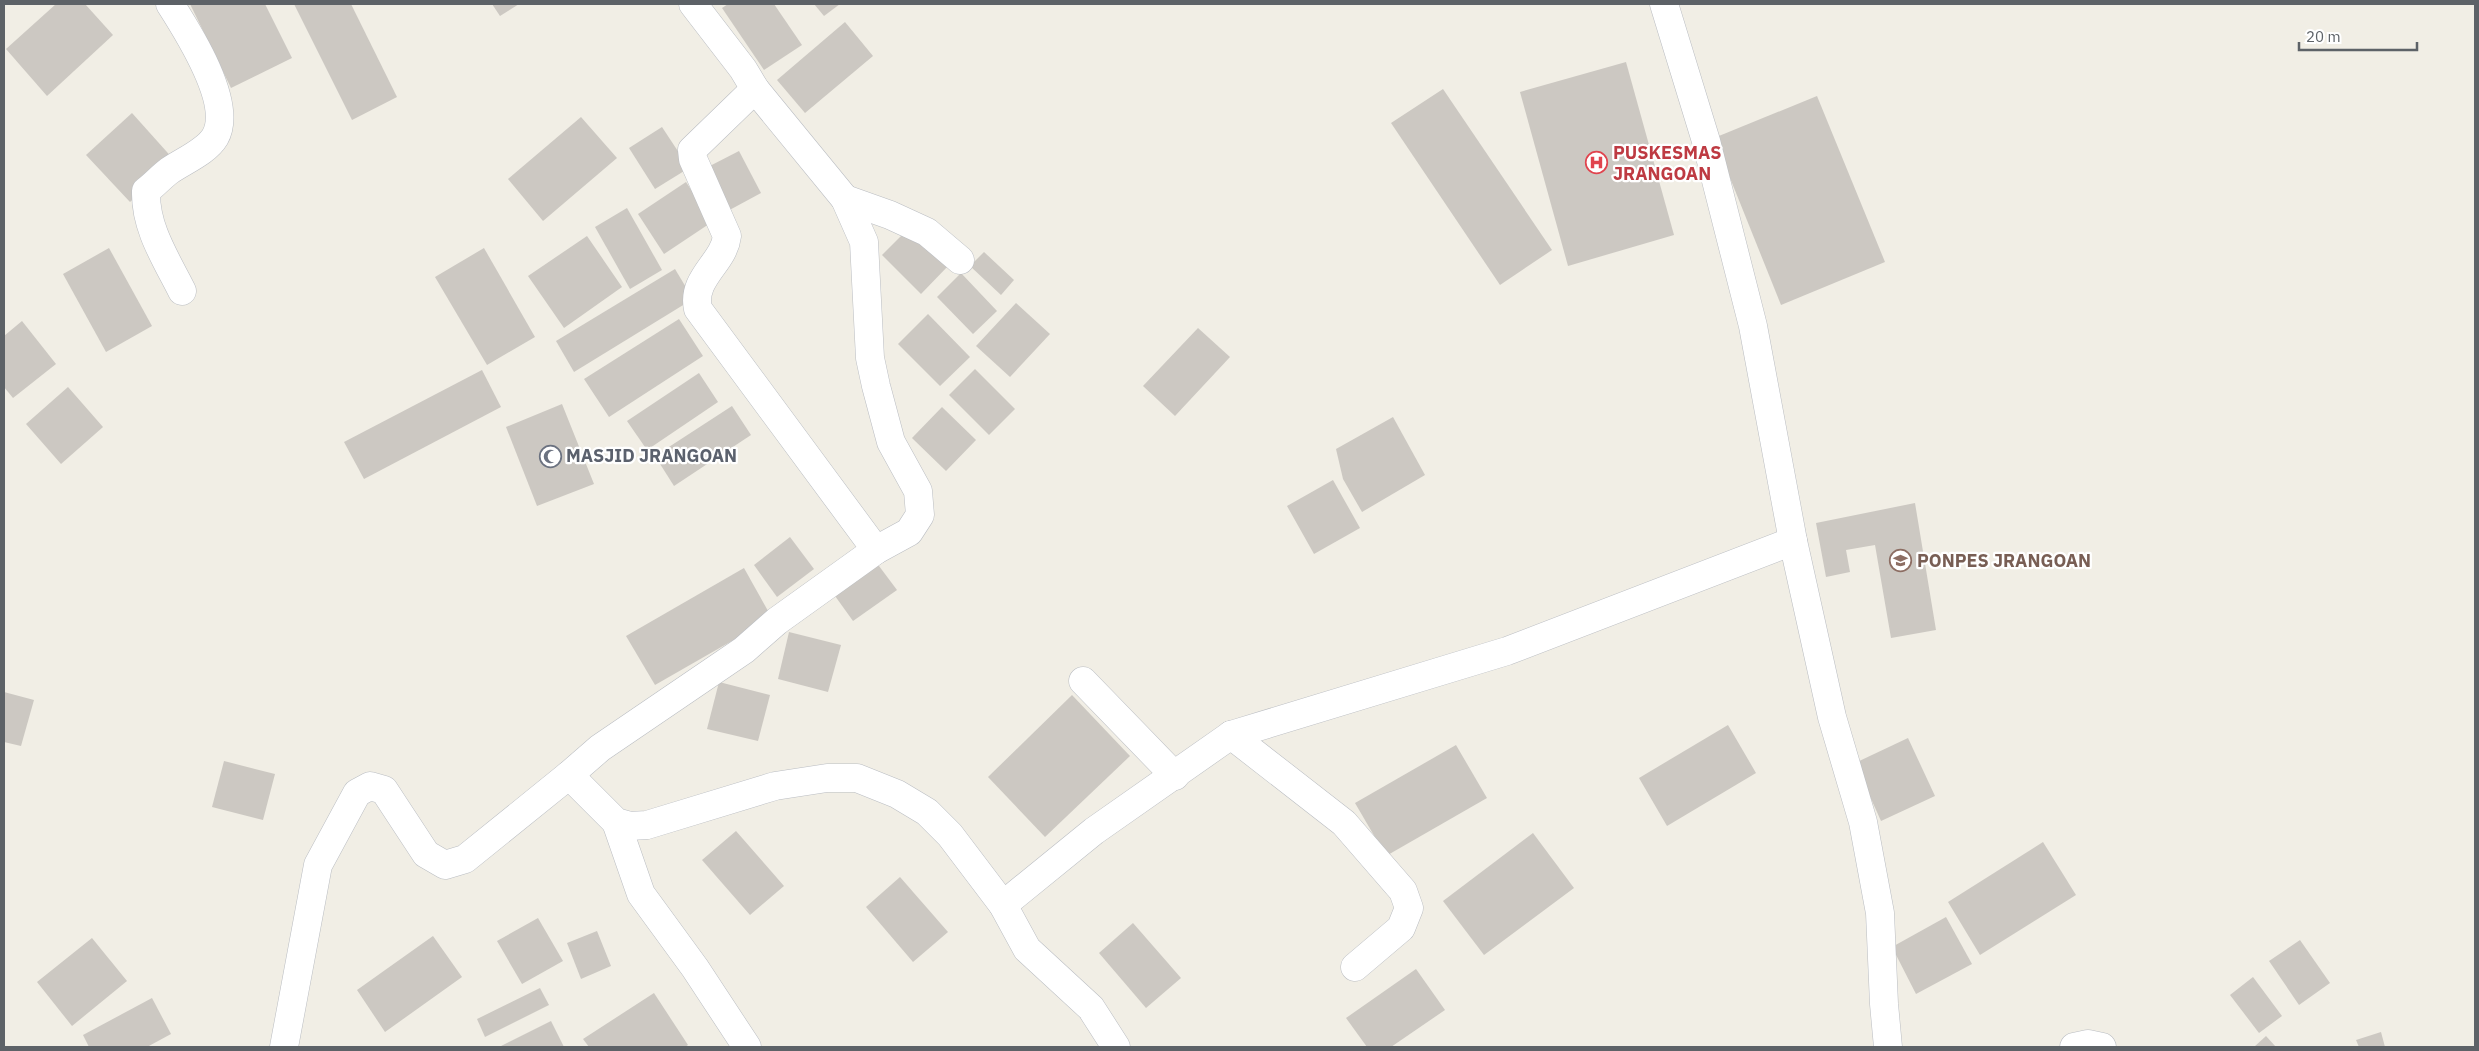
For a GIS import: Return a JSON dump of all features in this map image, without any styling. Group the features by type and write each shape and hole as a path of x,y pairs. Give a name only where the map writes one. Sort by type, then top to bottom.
{"street":[{"path":"170,4 194,42 216,94 219,124 215,138 204,148 168,172 146,191 146,208 149,222 182,291"},
{"path":"284,1047 318,865 357,793 370,786 384,790 426,854 445,865 465,859 600,748 744,650 777,621 876,550 909,532 920,515 918,490 892,442 870,358 864,242 844,199 755,89 743,69 693,4"},
{"path":"1664,4 1706,140 1753,326 1793,541 1832,718 1865,831 1880,913 1888,1047"},
{"path":"755,89 692,150 693,159 727,236 724,247 697,291 698,309 876,550"},
{"path":"844,199 890,215 927,232 960,260"},
{"path":"1003,905 1094,831 1231,735 1507,651 1793,541"},
{"path":"1083,681 1175,776"},
{"path":"1231,735 1344,823 1403,891 1409,908 1401,928 1354,967"},
{"path":"569,775 616,822 641,894 695,968 747,1047"},
{"path":"616,822 630,826 647,825 775,786 827,778 857,778 898,794 927,812 950,834 1003,905 1027,949 1091,1008 1116,1047"},
{"path":"2074,1047 2088,1044 2102,1047"}],"building":[{"path":"56,4 85,4 113,35 47,96 6,49"},
{"path":"190,4 265,4 292,58 231,88"},
{"path":"294,4 351,4 397,97 352,120"},
{"path":"492,4 519,4 500,16"},
{"path":"728,4 774,4 802,45 764,70 722,8"},
{"path":"814,4 840,4 824,16"},
{"path":"845,22 873,56 805,113 777,80"},
{"name":"PUSKESMAS JRANGOAN","path":"1626,62 1674,235 1568,266 1520,92"},
{"path":"1443,89 1552,250 1500,285 1391,123"},
{"path":"1817,96 1885,262 1781,305 1714,138"},
{"path":"132,113 175,161 130,202 86,155"},
{"path":"581,117 617,158 543,221 508,179"},
{"path":"662,127 689,168 655,189 629,148"},
{"path":"739,151 761,193 724,213 702,170"},
{"path":"686,182 712,222 664,254 638,214"},
{"path":"627,208 662,270 630,289 595,227"},
{"path":"910,227 949,265 921,294 882,255"},
{"path":"587,236 622,287 564,328 528,276"},
{"path":"109,248 152,326 106,352 63,274"},
{"path":"484,248 535,337 487,365 435,277"},
{"path":"984,252 1014,280 1001,295 970,266"},
{"path":"675,269 693,299 574,372 556,341"},
{"path":"961,273 997,311 973,334 937,297"},
{"path":"1016,303 1050,334 1010,377 976,346"},
{"path":"928,314 970,357 940,386 898,344"},
{"path":"679,319 703,356 609,417 584,379"},
{"path":"22,321 56,364 13,398 4,387 4,336"},
{"path":"1198,328 1230,357 1175,416 1143,386"},
{"path":"975,369 1015,409 989,435 949,395"},
{"path":"482,370 501,407 364,479 344,442"},
{"path":"699,373 718,402 647,450 627,421"},
{"path":"68,387 103,427 61,464 26,424"},
{"name":"MASJID JRANGOAN","path":"562,404 594,484 537,506 506,427"},
{"path":"732,406 751,435 674,486 655,456"},
{"path":"942,407 976,440 946,471 912,438"},
{"path":"1393,417 1425,475 1362,512 1343,479 1336,449"},
{"path":"1333,480 1360,528 1314,554 1287,506"},
{"name":"PONPES JRANGOAN","path":"1915,503 1936,630 1891,638 1875,545 1846,550 1850,572 1826,577 1816,523"},
{"path":"790,537 814,569 777,597 754,565"},
{"path":"873,558 897,590 853,621 830,589"},
{"path":"744,568 772,618 655,685 626,636"},
{"path":"789,632 841,645 828,692 778,679"},
{"path":"719,682 770,695 758,741 707,729"},
{"path":"4,692 34,700 21,746 4,742"},
{"path":"1072,695 1130,756 1045,837 988,777"},
{"path":"1728,725 1756,773 1667,826 1639,778"},
{"path":"1908,738 1935,796 1881,821 1855,763"},
{"path":"1456,745 1487,798 1386,856 1355,803"},
{"path":"224,761 275,774 263,820 212,807"},
{"path":"736,831 784,886 750,915 702,860"},
{"path":"1533,833 1574,888 1484,955 1443,901"},
{"path":"2043,842 2076,895 1980,955 1948,902"},
{"path":"900,877 948,932 913,962 866,907"},
{"path":"1946,917 1972,964 1916,994 1892,947"},
{"path":"538,918 563,961 522,984 497,941"},
{"path":"1133,923 1181,978 1146,1008 1099,953"},
{"path":"597,931 611,966 581,979 567,943"},
{"path":"433,936 462,977 385,1032 357,990"},
{"path":"92,938 127,981 72,1026 37,982"},
{"path":"2300,940 2330,983 2299,1005 2269,961"},
{"path":"1416,969 1445,1010 1391,1047 1367,1047 1346,1018"},
{"path":"2253,977 2282,1016 2259,1033 2230,995"},
{"path":"540,988 549,1005 485,1037 477,1019"},
{"path":"654,993 688,1045 685,1047 589,1047 583,1039"},
{"path":"152,998 171,1034 147,1047 89,1047 83,1035"},
{"path":"551,1021 564,1047 499,1047"},
{"path":"2381,1032 2385,1047 2359,1047 2356,1040"},
{"path":"2266,1036 2276,1047 2254,1047"}],"place":[{"name":"PUSKESMAS JRANGOAN","path":"1597,163"},
{"name":"MASJID JRANGOAN","path":"550,456"},
{"name":"PONPES JRANGOAN","path":"1901,561"}]}
